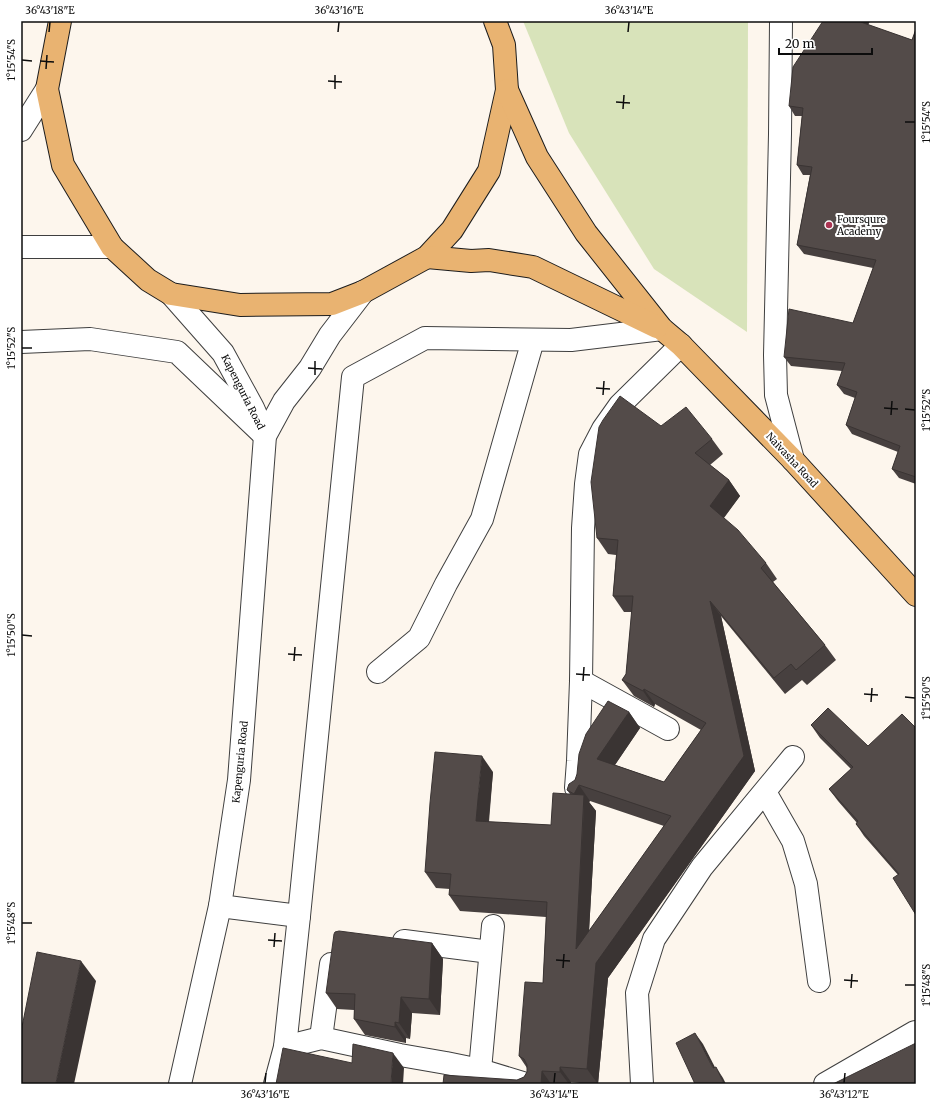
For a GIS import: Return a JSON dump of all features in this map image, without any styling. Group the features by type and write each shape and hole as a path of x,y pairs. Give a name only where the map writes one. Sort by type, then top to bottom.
{"main road":[{"path":"60,21 48,89 63,165 112,248 148,280 171,294 240,305 332,304 363,292 426,256 452,230 489,171 507,90 504,45 495,21"},
{"path":"507,90 537,157 586,233 662,329"},
{"path":"426,256 470,261 489,260 533,267 662,329"},
{"name":"Naivasha Road","path":"662,329 681,345 793,460 916,595"}],"street":[{"path":"781,21 780,142 775,348 776,395 793,460"},
{"path":"21,130 48,89"},
{"path":"21,247 112,248"},
{"name":"Kapenguria Road","path":"180,1084 220,906 239,780 266,436 284,401 310,368 330,335 363,292"},
{"name":"Kapenguria Road","path":"171,294 223,352 266,436"},
{"path":"275,1084 285,1047 354,377 424,338 571,340 662,329"},
{"path":"21,342 90,339 177,352 266,436"},
{"path":"378,672 419,638 446,584 482,519 533,340"},
{"path":"576,788 581,681 583,528 590,454 603,429 620,405 681,345"},
{"path":"581,681 668,729"},
{"path":"642,1084 637,993 654,939 702,868 793,757"},
{"path":"765,792 793,841 806,884 819,981"},
{"path":"220,906 299,916"},
{"path":"480,1070 493,926"},
{"path":"388,939 490,952"},
{"path":"321,1038 334,946"},
{"path":"825,1084 915,1032"},
{"path":"285,1047 321,1038 400,1056 480,1070 526,1084"}],"green space":[{"path":"523,21 748,21 747,332 654,269 569,133"}],"building":[{"path":"823,21 858,21 912,40 916,29 916,477 892,469 900,446 846,425 857,392 837,385 845,363 784,357 789,309 853,323 876,260 797,245 812,167 797,165 803,108 789,106 793,67"},
{"path":"620,396 661,426 686,407 712,439 695,453 729,480 710,506 738,530 766,563 761,568 825,645 796,670 791,664 774,678 710,601 744,756 596,963 587,1069 560,1067 560,1072 542,1071 541,1084 443,1084 444,1075 517,1080 524,1077 527,1072 527,1065 524,1059 519,1056 525,982 543,983 547,902 449,895 451,874 425,872 435,752 482,756 476,821 551,825 553,793 584,795 576,949 671,816 579,785 574,794 567,790 569,784 575,780 579,754 586,734 608,701 629,712 597,759 664,782 706,723 644,689 643,691 622,680 626,674 633,596 613,596 618,540 597,538 591,482 599,427"},
{"path":"828,708 868,746 902,714 916,728 916,915 893,878 899,874 856,824 858,821 829,789 853,767 811,725"},
{"path":"339,931 432,943 429,999 401,997 399,1023 395,1022 395,1027 354,1019 355,994 326,993 334,934 335,932"},
{"path":"37,952 81,961 56,1083 64,1084 21,1084 21,1032"},
{"path":"695,1033 713,1068 716,1067 724,1084 695,1084 676,1043"},
{"path":"916,1043 916,1084 833,1084"},
{"path":"353,1044 393,1053 391,1084 276,1084 283,1048 352,1063"}],"place":[{"name":"Foursqure Academy","path":"829,225"}]}
